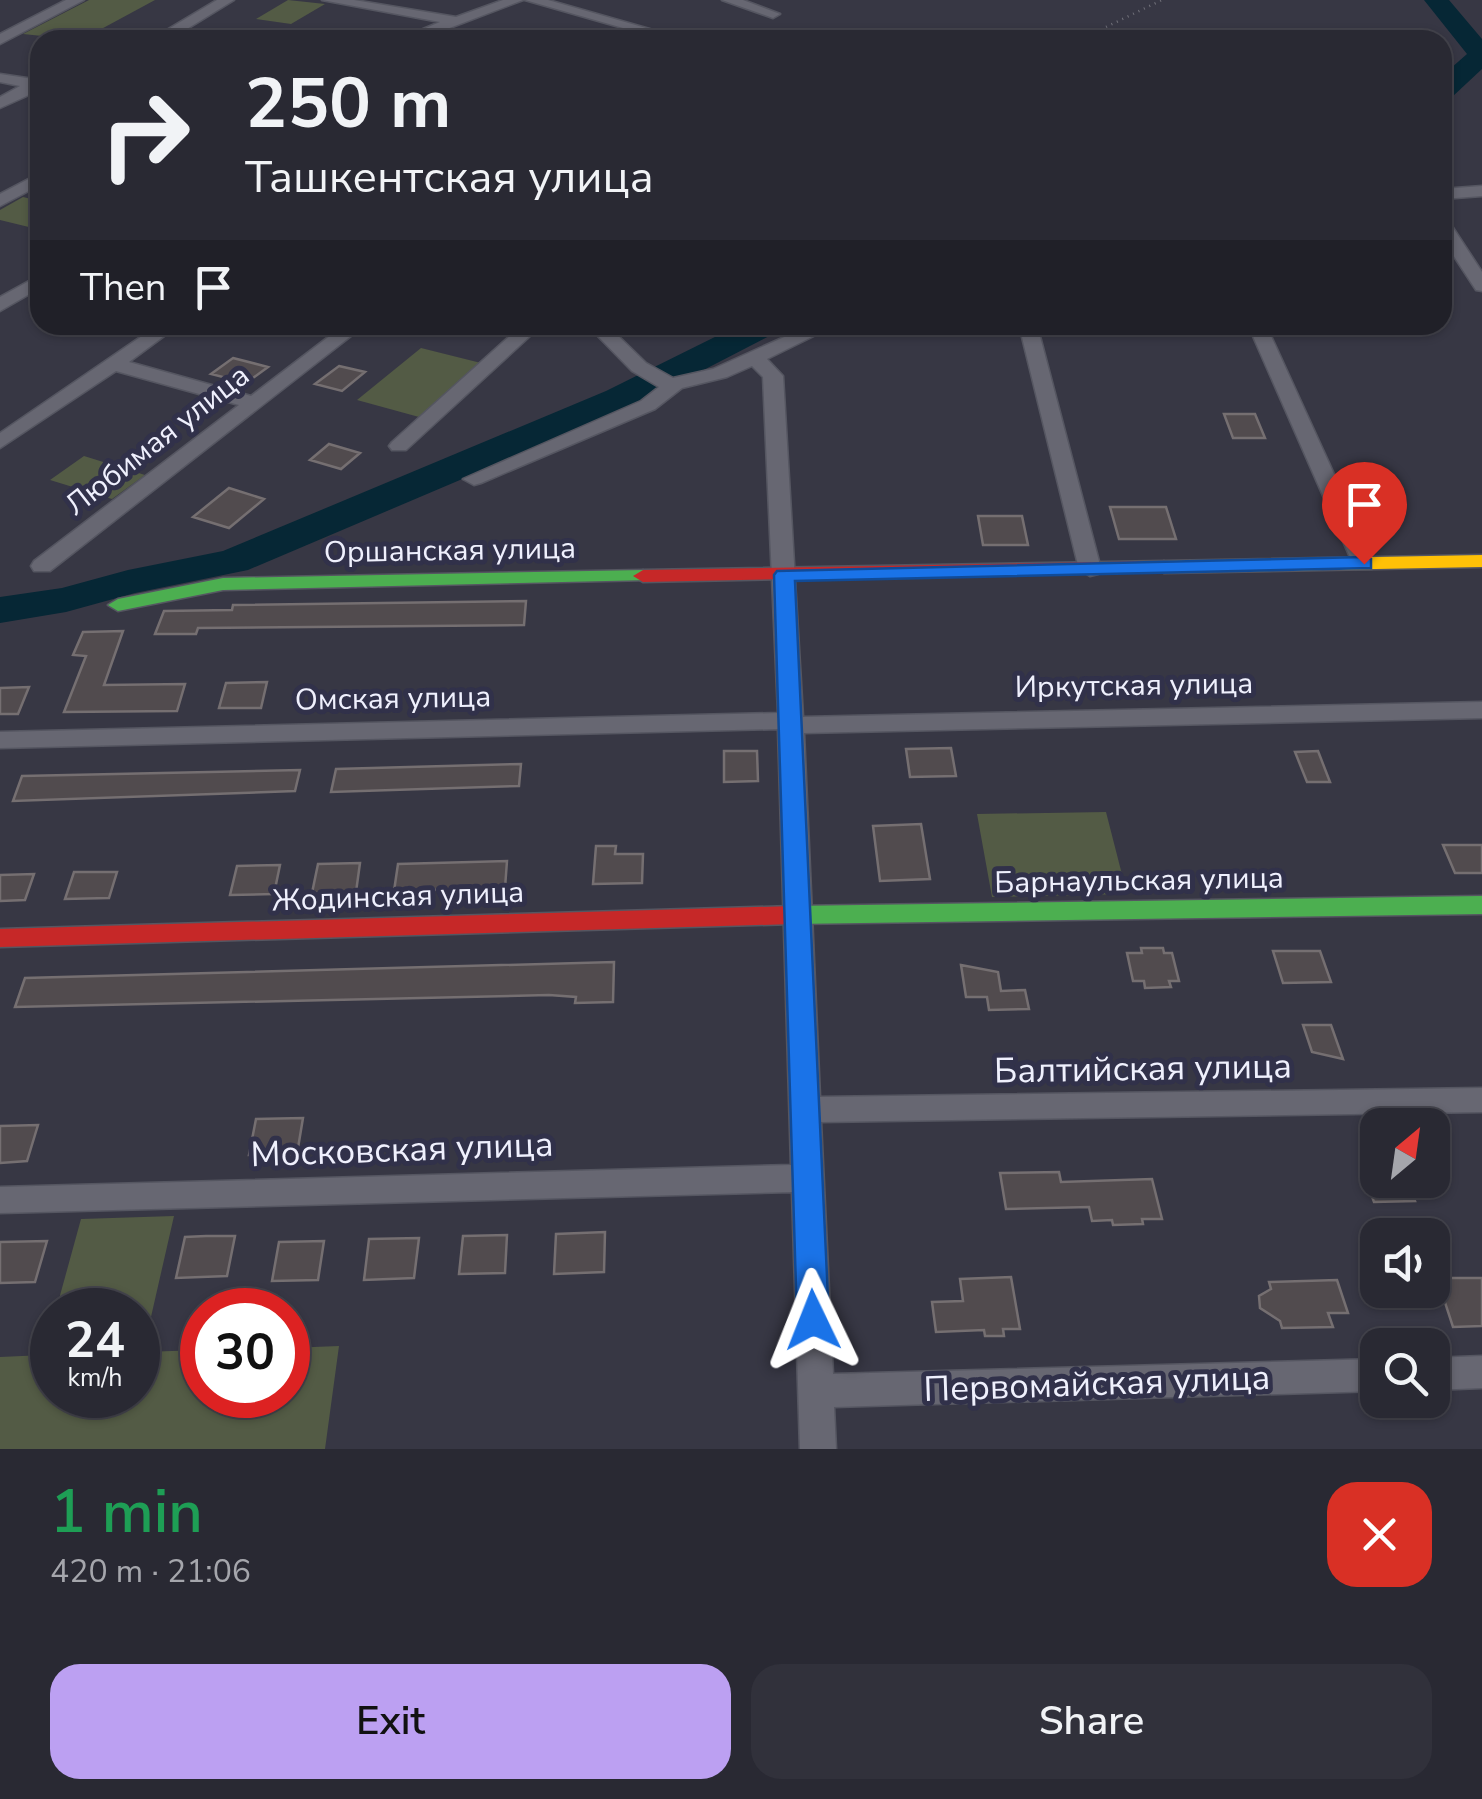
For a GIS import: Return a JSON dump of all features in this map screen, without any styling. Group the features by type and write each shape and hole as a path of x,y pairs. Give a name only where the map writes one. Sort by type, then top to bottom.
{"street":[{"path":"0,40 78,0"},
{"path":"175,30 227,0"},
{"path":"328,0 458,21"},
{"path":"432,30 516,0"},
{"path":"532,0 644,30"},
{"path":"729,0 773,14"},
{"path":"0,78 30,84"},
{"path":"0,102 30,89"},
{"path":"0,200 30,184"},
{"path":"1452,193 1482,191"},
{"path":"1452,239 1482,286"},
{"path":"1452,264 1468,264"},
{"path":"0,305 30,286"},
{"path":"0,442 156,335"},
{"name":"Любимая улица","path":"42,566 343,335"},
{"path":"399,446 523,335"},
{"path":"608,335 661,381 699,381 804,335"},
{"path":"1031,335 1090,569"},
{"path":"1261,335 1364,564"},
{"path":"755,357 773,376 785,575 818,1449"},
{"path":"114,364 254,403"},
{"path":"474,480 648,405 661,381"},
{"name":"Оршанская улица","path":"118,605 223,584 1482,561"},
{"name":"Иркутская улица","path":"788,723 1482,710"},
{"name":"Омская улица","path":"0,740 788,723"},
{"name":"Барнаульская улица","path":"797,914 1482,905"},
{"name":"Жодинская улица","path":"0,938 797,914"},
{"name":"Балтийская улица","path":"805,1110 1482,1100"},
{"name":"Московская улица","path":"0,1200 807,1178"},
{"path":"1450,1373 1482,1372"},
{"name":"Первомайская улица","path":"816,1391 1360,1376"}],"path":[{"path":"1100,30 1162,0"}],"green space":[{"path":"89,0 155,0 100,30 31,30"},
{"path":"288,0 325,4 291,24 256,19"},
{"path":"23,197 30,199 30,227 0,220 0,210"},
{"path":"421,348 481,363 419,417 357,400"},
{"path":"84,456 145,475 112,499 50,480"},
{"path":"1106,812 1127,894 992,897 977,814"},
{"path":"174,1216 158,1288 62,1288 81,1219"},
{"path":"339,1346 325,1449 0,1449 0,1357 30,1356 30,1418 160,1418 160,1351 180,1351 180,1418 310,1418 310,1347"}],"building":[{"path":"233,358 268,367 246,383 211,374"},
{"path":"339,366 365,372 342,391 315,384"},
{"path":"1224,414 1255,414 1265,438 1233,438"},
{"path":"329,444 360,453 341,469 310,460"},
{"path":"229,488 264,499 229,528 193,517"},
{"path":"1110,507 1166,507 1176,539 1119,539"},
{"path":"978,516 1022,516 1028,545 983,545"},
{"path":"526,601 524,625 198,628 196,634 155,634 164,611 232,610 233,605"},
{"path":"123,631 104,685 185,684 177,711 64,712 86,656 73,655 83,632"},
{"path":"267,682 261,708 219,708 226,683"},
{"path":"29,687 18,714 0,714 0,688"},
{"path":"951,748 956,776 910,777 906,749"},
{"path":"724,751 757,751 758,781 724,782"},
{"path":"1318,751 1330,782 1307,782 1295,752"},
{"path":"521,764 519,786 331,792 336,769"},
{"path":"300,770 295,791 13,801 22,776"},
{"path":"921,824 930,879 880,881 873,826"},
{"path":"1443,845 1482,845 1482,873 1455,873"},
{"path":"596,846 616,846 615,854 643,854 642,883 593,884"},
{"path":"507,861 505,888 394,891 398,864"},
{"path":"360,863 356,892 312,893 318,864"},
{"path":"280,865 274,894 230,895 237,866"},
{"path":"74,872 117,872 109,898 65,899"},
{"path":"34,874 25,900 0,901 0,875"},
{"path":"1141,948 1163,948 1164,953 1172,953 1179,981 1169,981 1171,987 1145,988 1144,981 1133,981 1127,953 1142,953"},
{"path":"1273,951 1320,951 1331,982 1283,983"},
{"path":"614,962 613,1002 575,1003 576,997 549,995 15,1007 25,978"},
{"path":"961,965 998,972 1001,991 1025,990 1029,1009 989,1010 987,997 966,997"},
{"path":"1303,1025 1331,1025 1343,1059 1312,1052"},
{"path":"303,1118 297,1154 249,1155 256,1119"},
{"path":"38,1125 27,1161 0,1163 0,1126"},
{"path":"1059,1172 1061,1182 1152,1179 1162,1219 1113,1225 1112,1220 1092,1221 1089,1207 1006,1209 1000,1173"},
{"path":"1373,1198 1415,1201 1374,1202"},
{"path":"605,1232 604,1272 554,1274 556,1234"},
{"path":"507,1235 505,1273 459,1274 463,1236"},
{"path":"235,1236 227,1276 176,1278 185,1237"},
{"path":"419,1238 414,1278 364,1280 369,1239"},
{"path":"47,1241 35,1282 0,1283 0,1242"},
{"path":"324,1241 318,1280 272,1281 279,1242"},
{"path":"1011,1277 1020,1329 1003,1329 1004,1336 985,1336 984,1330 936,1332 932,1302 963,1301 960,1279"},
{"path":"1450,1278 1482,1278 1482,1326 1453,1327 1447,1308 1450,1308"},
{"path":"1337,1280 1348,1313 1328,1313 1333,1327 1282,1328 1280,1321 1260,1308 1259,1296 1271,1289 1269,1282"}],"waterway":[{"path":"1436,0 1482,55 1452,82"},
{"path":"0,610 66,600 128,582 234,561 619,399 745,335"}],"traffic: fast":[{"path":"118,605 223,584 643,576"},
{"path":"793,915 1482,905"}],"traffic: slow":[{"path":"1164,567 1482,561"}],"traffic: jam":[{"path":"643,576 1164,567"},
{"path":"0,938 793,915"}],"route":[{"path":"813,1320 785,575 1364,564"}]}
